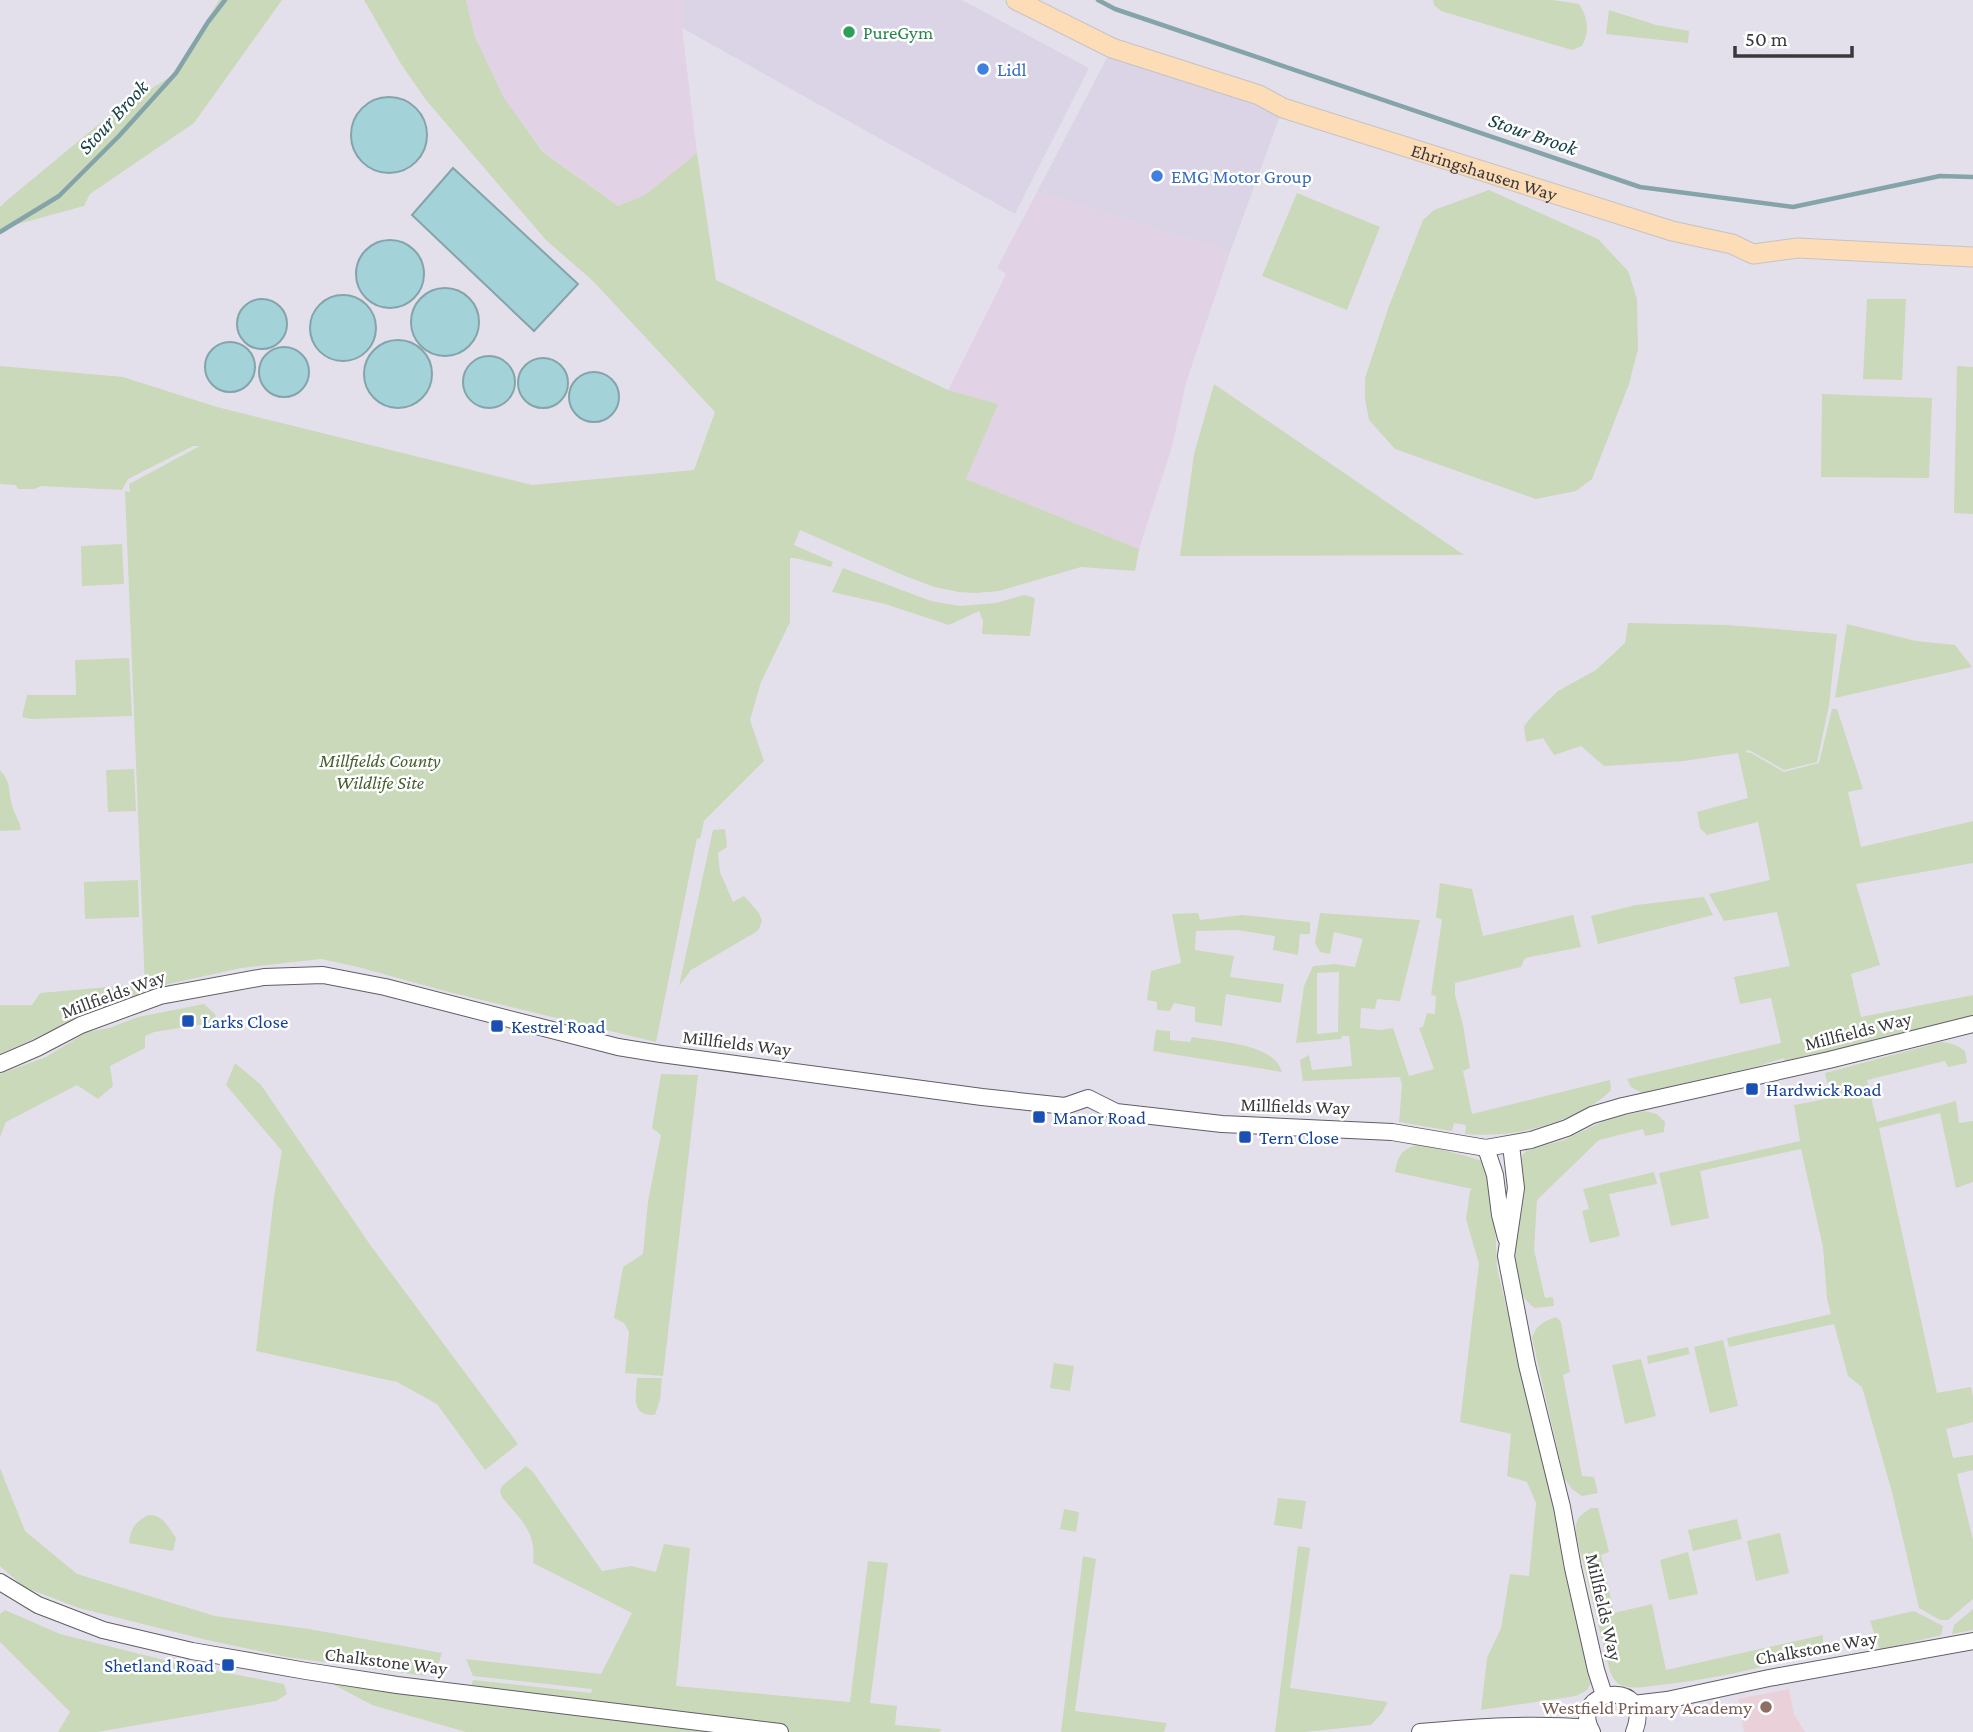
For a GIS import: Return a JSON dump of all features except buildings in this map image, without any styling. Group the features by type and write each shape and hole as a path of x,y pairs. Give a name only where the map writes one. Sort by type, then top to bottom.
{"main road":[{"name":"Ehringshausen Way","path":"1016,0 1112,48 1259,95 1283,108 1672,231 1732,244 1753,254 1798,248 1973,257"}],"street":[{"name":"Millfields Way","path":"0,1065 81,1025 160,996 264,977 323,975 385,987 618,1046 661,1054 1037,1103 1065,1105 1087,1098 1116,1112 1223,1124 1392,1132 1486,1148 1531,1140 1567,1128 1592,1115 1664,1096 1824,1061 1973,1024"},
{"name":"Millfields Way","path":"1511,1145 1516,1188 1506,1256 1527,1365 1604,1695"},
{"name":"Millfields Way","path":"1486,1148 1507,1241"},
{"name":"Chalkstone Way","path":"0,1582 38,1605 103,1630 204,1653 397,1685 780,1732"},
{"name":"Chalkstone Way","path":"1604,1695 1625,1697 1635,1718 1667,1700 1769,1678 1968,1642"},
{"path":"1420,1732 1590,1724 1594,1702 1604,1695"}],"shaded area":[{"path":"466,0 683,0 682,28 697,153 645,195 618,206 544,152 504,98 475,37"},
{"path":"683,0 962,0 1089,68 1015,214 682,28"},
{"path":"1112,48 1283,108 1230,252 1037,192"},
{"path":"1037,192 1230,252 1186,383 1172,447 1139,549 966,479 997,404 948,390 1006,274 997,268"},
{"name":"Westfield Primary Academy","path":"1789,1689 1794,1714 1805,1732 1744,1732 1738,1699"}],"green space":[{"path":"219,0 282,0 194,123 90,194 84,206 0,229 0,207 5,202 110,115 176,73"},
{"name":"Millfields County Wildlife Site","path":"364,0 466,0 475,37 504,98 543,152 618,206 645,195 697,153 716,280 948,390 998,404 966,479 1139,549 1135,571 1081,567 999,591 976,593 934,587 800,530 794,545 833,562 831,567 790,558 790,622 761,682 750,720 764,761 704,821 700,839 697,838 656,1042 321,959 241,968 145,987 125,491 130,492 129,484 200,446 193,446 128,479 122,490 41,486 18,489 16,485 0,484 0,366 123,377 217,407 532,485 694,470 715,412 593,281 546,240 426,100 401,64"},
{"path":"1433,0 1553,0 1579,4 1586,19 1586,35 1582,46 1572,50 1441,11 1434,5"},
{"path":"1609,10 1656,25 1689,31 1688,43 1606,34"},
{"path":"1489,190 1598,239 1628,271 1637,299 1638,349 1629,384 1592,479 1576,491 1536,499 1395,449 1369,420 1365,378 1389,306 1423,220 1434,210"},
{"path":"1297,193 1380,227 1347,310 1262,276"},
{"path":"1867,299 1906,299 1902,380 1863,379"},
{"path":"1957,366 1973,367 1973,514 1954,513"},
{"path":"1214,384 1464,555 1180,556 1194,454"},
{"path":"1822,394 1932,398 1929,478 1821,477"},
{"path":"122,544 124,584 82,586 81,546"},
{"path":"843,568 931,601 960,606 996,603 1024,595 1035,598 1030,636 982,634 983,621 979,611 949,625 885,604 832,592"},
{"path":"1628,623 1727,625 1837,634 1829,705 1817,762 1784,770 1749,750 1745,752 1784,772 1819,763 1832,709 1837,709 1863,789 1848,792 1861,847 1973,821 1973,863 1856,884 1880,965 1851,974 1861,1017 1973,995 1973,1018 1785,1061 1784,1058 1642,1093 1631,1087 1627,1079 1781,1043 1771,998 1740,1004 1734,977 1790,966 1777,912 1724,921 1709,894 1770,880 1758,822 1707,835 1700,828 1697,812 1748,798 1738,753 1684,761 1604,766 1581,746 1554,755 1543,738 1526,742 1524,726 1533,715 1558,691 1596,670 1625,643"},
{"path":"1847,624 1916,641 1955,645 1972,667 1835,698"},
{"path":"129,658 132,716 22,717 27,695 76,695 75,660"},
{"path":"134,769 136,811 108,812 106,770"},
{"path":"0,770 8,784 21,830 0,831"},
{"path":"725,829 727,847 718,853 720,872 733,902 744,896 759,913 762,921 756,932 691,970 679,986 713,830"},
{"path":"138,880 139,917 85,919 84,882"},
{"path":"1440,883 1472,889 1483,936 1573,915 1581,947 1525,958 1521,967 1455,983 1470,1068 1463,1071 1472,1114 1610,1080 1611,1090 1608,1094 1588,1107 1551,1123 1524,1131 1480,1135 1465,1134 1466,1125 1454,1123 1452,1131 1399,1122 1402,1085 1400,1077 1303,1081 1300,1060 1309,1055 1312,1070 1352,1066 1349,1036 1296,1043 1304,986 1313,966 1335,964 1355,967 1363,939 1334,932 1330,954 1320,952 1315,943 1320,913 1420,920 1400,1001 1377,999 1375,1009 1361,1008 1360,1028 1393,1028 1409,1076 1434,1069 1419,1028 1423,1027 1427,1013 1435,1014 1436,996 1431,995 1442,919 1436,918","holes":["1339,972 1338,1032 1317,1034 1317,973"]},
{"path":"1704,897 1713,915 1598,944 1591,916 1636,905"},
{"path":"1198,913 1200,920 1242,915 1310,922 1310,934 1300,934 1298,955 1273,950 1275,936 1237,930 1196,931 1195,950 1234,956 1230,977 1284,984 1281,1003 1226,994 1222,1026 1195,1022 1195,1007 1174,1003 1170,1011 1157,1010 1157,1002 1147,1000 1151,971 1181,963 1172,914"},
{"path":"143,984 142,993 92,1011 0,1055 0,1005 32,1005 40,993"},
{"path":"204,1004 215,1014 217,1022 154,1032 145,1036 145,1048 110,1066 113,1086 98,1099 77,1085 6,1122 0,1137 0,1074 46,1057 87,1032 109,1028 138,1017"},
{"path":"1156,1030 1170,1031 1170,1040 1190,1042 1192,1037 1257,1050 1277,1062 1282,1072 1153,1051"},
{"path":"1941,1042 1965,1051 1967,1063 1948,1067 1945,1061 1867,1080 1877,1122 1956,1101 1959,1123 1973,1121 1973,1182 1956,1188 1940,1113 1879,1128 1937,1393 1971,1387 1973,1397 1973,1422 1946,1429 1953,1458 1973,1455 1973,1470 1957,1474 1973,1540 1973,1599 1948,1620 1940,1620 1919,1608 1892,1492 1862,1387 1848,1376 1834,1324 1729,1347 1727,1338 1831,1314 1827,1299 1823,1247 1801,1149 1700,1171 1709,1218 1671,1226 1659,1173 1800,1141 1794,1105 1831,1098 1825,1073"},
{"path":"235,1063 261,1085 371,1246 518,1444 485,1470 437,1404 397,1382 256,1351 282,1151 226,1085"},
{"path":"661,1074 698,1075 663,1376 625,1373 629,1332 624,1323 614,1318 623,1267 643,1254 648,1201 661,1135 652,1128"},
{"path":"1645,1111 1657,1114 1665,1122 1664,1132 1645,1136 1643,1129 1599,1140 1537,1200 1534,1250 1545,1298 1553,1297 1554,1306 1535,1308 1519,1288 1514,1262 1524,1192 1521,1168 1523,1154 1528,1150 1564,1140 1608,1119"},
{"path":"1421,1144 1482,1161 1486,1174 1494,1213 1497,1268 1563,1545 1591,1683 1587,1690 1576,1696 1481,1710 1487,1658 1501,1628 1510,1574 1529,1576 1536,1503 1527,1482 1507,1476 1511,1434 1460,1422 1479,1264 1466,1219 1472,1189 1395,1172 1402,1153"},
{"path":"1654,1172 1657,1184 1609,1194 1620,1236 1590,1243 1582,1211 1589,1209 1583,1189"},
{"path":"1556,1317 1561,1322 1570,1372 1563,1375 1582,1476 1594,1477 1598,1493 1582,1496 1572,1489 1564,1478 1532,1338 1541,1324"},
{"path":"1723,1340 1738,1406 1710,1413 1694,1347"},
{"path":"1688,1347 1690,1354 1648,1364 1647,1356"},
{"path":"1641,1359 1656,1416 1625,1424 1612,1365"},
{"path":"1054,1363 1074,1366 1070,1391 1050,1388"},
{"path":"637,1378 662,1378 660,1400 655,1415 642,1412 636,1404"},
{"path":"526,1466 533,1472 602,1571 631,1566 656,1572 664,1544 690,1548 676,1686 850,1702 868,1561 888,1563 870,1703 897,1706 895,1725 941,1729 940,1732 466,1732 372,1705 325,1680 468,1695 473,1680 591,1693 592,1689 473,1676 466,1659 601,1674 632,1613 533,1563 534,1552 530,1534 500,1491 502,1486"},
{"path":"0,1468 25,1531 77,1574 215,1616 309,1629 442,1653 437,1668 425,1676 287,1657 79,1608 24,1587 0,1566"},
{"path":"1278,1498 1306,1501 1302,1529 1274,1525"},
{"path":"1591,1508 1598,1508 1609,1552 1601,1555 1614,1613 1652,1604 1666,1670 1823,1635 1820,1649 1809,1657 1697,1680 1640,1687 1619,1684 1609,1668 1576,1535 1578,1519"},
{"path":"1064,1509 1079,1512 1076,1532 1060,1529"},
{"path":"148,1515 165,1522 176,1538 173,1551 129,1543 134,1526"},
{"path":"1737,1519 1742,1539 1693,1551 1688,1530"},
{"path":"1780,1533 1789,1573 1756,1581 1747,1541"},
{"path":"1298,1546 1310,1548 1290,1688 1388,1702 1371,1725 1305,1732 1275,1732"},
{"path":"1688,1552 1698,1594 1669,1600 1660,1560"},
{"path":"1083,1556 1096,1559 1075,1711 1167,1723 1164,1732 1061,1732"},
{"path":"1973,1609 1973,1630 1952,1634 1954,1625"},
{"path":"5,1610 60,1634 172,1662 284,1684 287,1694 276,1701 97,1732 58,1732 70,1712 0,1642 0,1614"},
{"path":"1914,1611 1943,1626 1941,1635 1880,1650 1870,1621"}],"water":[{"path":"389,97 404,100 416,108 424,120 427,135 424,150 416,162 404,170 389,173 374,170 362,162 354,150 351,135 354,120 362,108 374,100"},
{"path":"453,168 578,284 534,331 412,215"},
{"path":"390,240 403,243 414,250 421,261 424,274 421,287 414,298 403,305 390,308 377,305 366,298 359,287 356,274 359,261 366,250 377,243"},
{"path":"445,288 458,291 469,298 476,309 479,322 476,335 469,346 458,353 445,356 432,353 421,346 414,335 411,322 414,309 421,298 432,291"},
{"path":"336,295 350,295 362,300 371,309 376,328 374,341 367,352 350,361 336,361 324,356 315,347 310,335 310,321 315,309 324,300"},
{"path":"262,299 280,306 287,324 280,342 262,349 244,342 237,324 244,306"},
{"path":"398,340 411,343 422,350 429,361 432,374 429,387 422,398 411,405 398,408 385,405 374,398 367,387 364,374 367,361 374,350 385,343"},
{"path":"230,342 248,349 255,367 248,385 230,392 212,385 205,367 212,349"},
{"path":"284,347 302,354 309,372 302,390 284,397 266,390 259,372 266,354"},
{"path":"489,356 499,358 507,364 513,372 513,392 507,400 499,406 489,408 479,406 471,400 465,392 463,382 465,372 471,364 479,358"},
{"path":"543,358 561,365 568,383 561,401 543,408 525,401 518,383 525,365"},
{"path":"594,372 612,379 619,397 612,415 594,422 576,415 569,397 576,379"}],"waterway":[{"name":"Stour Brook","path":"0,232 59,196 119,136 176,73 225,0"},
{"name":"Stour Brook","path":"1098,0 1115,9 1640,187 1793,207 1940,176 1973,177"}],"place":[{"name":"PureGym","path":"849,32"},
{"name":"Lidl","path":"983,69"},
{"name":"EMG Motor Group","path":"1157,176"},
{"name":"Larks Close","path":"188,1021"},
{"name":"Kestrel Road","path":"497,1026"},
{"name":"Hardwick Road","path":"1752,1089"},
{"name":"Manor Road","path":"1039,1117"},
{"name":"Tern Close","path":"1245,1137"},
{"name":"Shetland Road","path":"228,1665"},
{"name":"Westfield Primary Academy","path":"1766,1707"}]}
